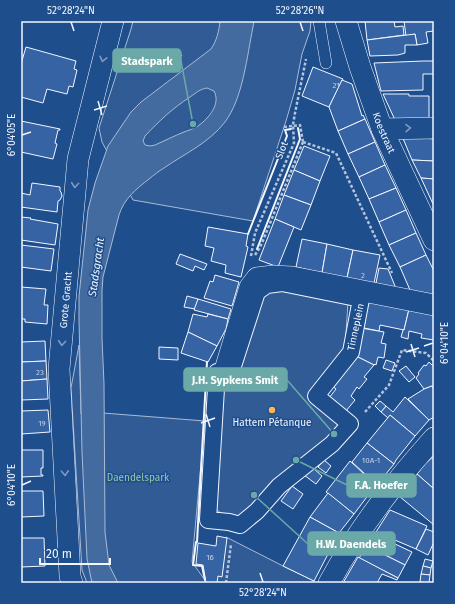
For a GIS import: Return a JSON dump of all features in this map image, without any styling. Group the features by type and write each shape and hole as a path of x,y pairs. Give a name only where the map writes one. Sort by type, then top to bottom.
{"street":[{"name":"Grote Gracht","path":"72,583 70,576 59,369 78,159 113,21"},
{"name":"Koestraat","path":"346,21 360,67 382,128 434,240"},
{"path":"382,128 434,128"},
{"name":"Tinneplein","path":"226,370 250,287 257,278 273,276 292,277 434,306"},
{"name":"Tinneplein","path":"282,283 360,299 351,352 316,396 350,424 332,444 279,486 257,511 240,525 229,522 208,520 217,372 226,370 230,370 234,363 257,292 267,285 282,283"},
{"path":"329,583 361,530 396,482 434,438"}],"lane":[{"path":"319,21 326,63"}],"path":[{"path":"106,48 172,63 182,54"},
{"name":"Slot","path":"257,278 250,262 254,233 294,143 293,125 308,52"},
{"path":"284,127 300,125 303,142 336,153 405,300"},
{"name":"Slot","path":"259,249 303,142"},
{"path":"226,583 231,544 233,541"}],"shaded area":[{"path":"133,21 311,21 310,31 302,54 295,90 253,221 133,200 102,142 99,128"},
{"name":"Hattem Pétanque","path":"262,288 348,302 345,349 312,396 344,423 330,441 300,459 238,524 212,507 218,388 234,376"},
{"name":"Daendelspark","path":"79,345 81,414 103,415 103,413 205,421 192,562 207,583 87,583 82,570 71,388"},
{"path":"226,537 314,581 313,583 216,583 217,576 222,576"}],"water":[{"name":"Stadsgracht","path":"220,21 254,21 244,76 231,112 225,122 212,136 156,173 127,199 119,215 103,277 102,338 104,384 105,532 109,565 118,583 92,583 87,559 82,452 79,320 79,296 88,210 95,183 108,146 131,112 141,102 211,49 216,39","holes":["207,88 214,91 216,96 215,106 210,115 198,126 155,145 145,145 143,141 145,136 178,106 202,89"]}],"building":[{"path":"365,21 394,21 395,27 403,26 404,35 367,40"},
{"path":"404,21 434,21 434,31 426,32 428,43 417,45 415,34 406,36"},
{"path":"415,34 417,45 405,45 405,53 398,55 370,56 367,40"},
{"path":"26,47 76,61 74,69 77,70 73,87 69,86 67,94 47,89 43,103 21,97 21,64"},
{"path":"434,61 434,74 423,74 423,90 381,91 374,63"},
{"path":"313,67 343,79 329,107 302,96"},
{"path":"342,80 352,84 362,116 363,115 365,119 338,131 329,107"},
{"path":"383,94 429,96 429,120 395,120"},
{"path":"365,119 375,142 348,154 338,131"},
{"path":"21,121 60,129 58,130 55,143 57,144 53,159 21,152"},
{"path":"402,136 434,139 434,161 412,160"},
{"path":"375,142 385,165 359,177 348,154"},
{"path":"304,146 330,156 320,181 294,170"},
{"path":"412,160 434,161 434,179 421,178"},
{"path":"385,165 396,188 369,199 359,177"},
{"path":"294,170 320,181 311,205 284,195"},
{"path":"421,178 434,179 434,204 433,204"},
{"path":"32,183 60,187 62,196 58,201 57,212 21,207 21,193 30,195"},
{"path":"396,188 406,210 379,222 369,199"},
{"path":"284,195 311,205 301,230 275,219"},
{"path":"406,210 416,233 389,245 379,222"},
{"path":"21,217 58,224 55,245 21,240"},
{"path":"275,219 294,227 278,267 259,260"},
{"path":"208,227 248,234 246,246 248,247 241,277 225,273 226,265 211,261 214,248 205,246"},
{"path":"416,233 426,255 400,267 389,245"},
{"path":"302,239 327,244 322,273 296,267"},
{"path":"327,244 353,250 347,278 322,273"},
{"path":"21,245 54,249 51,271 21,267"},
{"path":"353,250 380,255 374,283 347,278"},
{"path":"180,254 207,264 204,270 195,266 193,271 176,264"},
{"path":"426,255 434,271 433,295 410,290 400,267"},
{"path":"379,268 388,269 395,286 391,291 375,288"},
{"path":"215,275 239,282 232,306 204,298 210,281 213,282"},
{"path":"21,287 46,289 44,305 48,305 47,324 25,322 25,319 21,319"},
{"path":"187,296 198,299 195,309 184,307"},
{"path":"198,299 231,309 228,319 194,310"},
{"path":"366,301 409,309 404,330 380,325 379,331 364,328 365,322 362,321"},
{"path":"409,309 434,314 434,340 421,338 422,334 409,331 408,339 401,337"},
{"path":"193,314 207,317 208,314 228,319 226,329 217,346 188,332"},
{"path":"361,328 384,332 381,343 386,344 384,358 378,357 376,365 356,356"},
{"path":"188,332 217,346 208,362 181,353"},
{"path":"45,341 46,361 21,362 21,342"},
{"path":"159,347 178,348 178,360 159,359"},
{"path":"356,356 374,365 364,377 367,379 359,389 357,387 351,396 355,400 346,411 329,398 336,389 331,385"},
{"path":"386,360 395,363 392,371 383,368"},
{"path":"46,361 47,379 21,381 21,362"},
{"path":"429,362 434,367 434,389 432,386 424,389 416,378 424,365 426,366"},
{"path":"406,366 415,377 409,382 399,371"},
{"path":"47,379 48,399 21,400 21,381"},
{"path":"432,386 434,389 434,417 429,420 408,399"},
{"path":"405,397 429,420 415,436 390,415 388,418 381,412 386,406 393,412"},
{"path":"380,401 386,406 381,412 375,406"},
{"path":"48,410 50,432 21,434 21,411"},
{"path":"390,415 415,436 394,464 367,443"},
{"path":"367,443 394,464 377,485 352,462"},
{"path":"21,450 43,450 43,468 41,468 41,475 43,476 21,477"},
{"path":"434,456 434,489 417,474"},
{"path":"324,460 331,466 326,473 318,467"},
{"path":"350,461 376,485 354,514 326,492"},
{"path":"313,468 322,476 316,484 304,475"},
{"path":"417,474 434,489 434,525 399,496"},
{"path":"292,486 303,494 293,509 281,501"},
{"path":"21,491 43,491 44,516 21,517"},
{"path":"328,493 354,514 339,533 310,517"},
{"path":"390,510 427,526 416,549 376,532"},
{"path":"310,517 339,533 314,581 283,566"},
{"path":"426,529 434,532 434,542 428,555 416,549"},
{"path":"374,534 412,552 405,565 367,546"},
{"path":"217,536 227,538 222,577 218,576 217,583 206,583 203,565 196,564 198,543 216,546"},
{"path":"21,538 44,538 45,566 21,567"},
{"path":"367,546 405,565 398,578 359,558"},
{"path":"358,557 398,578 397,580 382,574 377,583 343,583"},
{"path":"425,559 433,561 431,568 423,566"},
{"path":"423,566 431,568 430,575 421,574"},
{"path":"421,574 430,575 429,583 420,582"}],"wall":[{"path":"257,249 300,139 298,128"},
{"path":"248,234 287,136 285,130 291,129"},
{"path":"205,580 202,566 193,565 197,542 207,362"}],"place":[{"name":"Stadspark","path":"193,124"},
{"name":"Hattem Pétanque","path":"272,410"},
{"name":"J.H. Sypkens Smit","path":"334,434"},
{"name":"F.A. Hoefer","path":"296,460"},
{"name":"H.W. Daendels","path":"254,495"}]}
